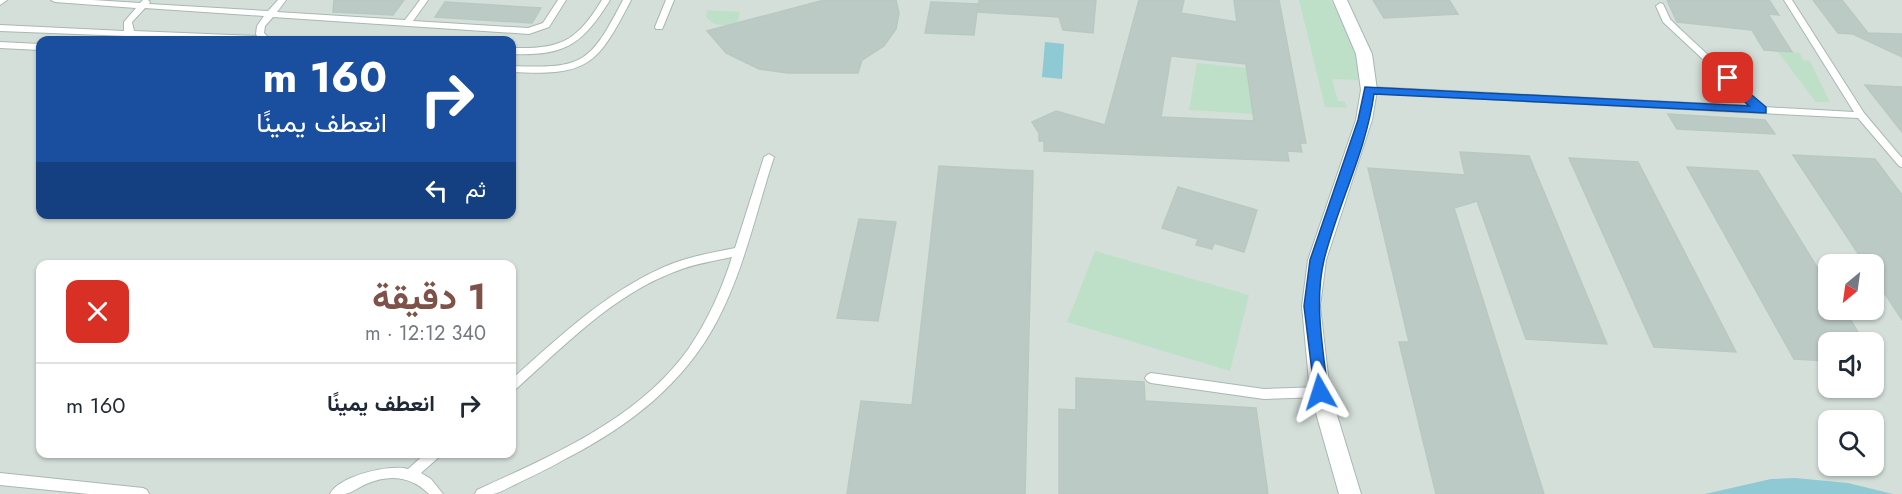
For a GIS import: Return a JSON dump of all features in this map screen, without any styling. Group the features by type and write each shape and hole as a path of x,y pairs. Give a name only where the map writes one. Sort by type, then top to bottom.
{"street":[{"path":"1340,0 1364,54 1369,90 1364,120 1317,260 1311,306 1320,392 1350,494"}],"lane":[{"path":"55,0 146,3 269,14 535,30 549,22 562,0"},
{"path":"262,36 260,30 269,14 282,0"},
{"path":"407,23 424,0"},
{"path":"516,51 538,51 569,43 590,27 606,0"},
{"path":"516,69 558,70 585,61 601,49 627,0"},
{"path":"659,27 670,0"},
{"path":"1788,0 1861,115 1902,164"},
{"path":"132,34 127,26 128,22 146,3"},
{"path":"1659,6 1666,20 1762,110"},
{"path":"0,28 177,36"},
{"path":"0,45 36,47"},
{"path":"1369,90 1861,115"},
{"path":"481,494 573,452 600,436 647,400 667,381 699,341 721,301 769,157"},
{"path":"516,383 598,311 629,288 681,263 737,252"},
{"path":"1151,378 1264,394 1320,392"},
{"path":"412,474 430,458"},
{"path":"327,494 370,476 392,471 412,474 428,482 437,494"},
{"path":"0,479 143,494"},
{"path":"336,494 348,485"}],"shaded area":[{"path":"0,0 1902,0 1902,494 0,494"}],"green space":[{"path":"1299,0 1330,0 1350,38 1356,58 1358,80 1332,79 1338,101 1345,102 1347,108 1325,107"},
{"path":"707,10 740,12 738,22 725,25 713,23 706,17"},
{"path":"1777,51 1800,53 1803,60 1810,61 1830,102 1816,102"},
{"path":"1197,63 1247,68 1253,114 1189,110"},
{"path":"1095,251 1249,295 1230,371 1067,322"}],"water":[{"path":"1045,42 1064,44 1062,79 1042,77"},
{"path":"1795,478 1848,483 1893,494 1705,494 1771,479"}],"building":[{"path":"334,0 404,0 393,15 333,12"},
{"path":"824,0 896,0 899,13 896,29 884,46 862,60 858,73 788,73 759,69 726,53 707,31"},
{"path":"979,0 1096,0 1093,33 1063,30 1059,17 978,12"},
{"path":"1139,0 1184,0 1181,13 1237,22 1234,0 1279,0 1306,143 1300,143 1302,152 1287,151 1289,161 1044,151 1044,141 1039,141 1039,133 1032,122 1056,111 1105,125","holes":["1171,56 1246,64 1254,121 1161,117"]},
{"path":"1373,0 1449,0 1458,14 1384,18"},
{"path":"1667,0 1769,0 1779,15 1768,14 1792,52 1764,50 1752,30 1677,22"},
{"path":"1813,0 1842,0 1868,33 1902,34 1902,57 1853,34 1838,33"},
{"path":"445,2 541,8 532,23 435,17"},
{"path":"931,2 978,4 974,35 925,33"},
{"path":"1865,85 1902,87 1902,132"},
{"path":"1668,114 1765,120 1775,134 1677,129"},
{"path":"1460,152 1529,156 1607,344 1526,339 1477,201 1454,208 1544,494 1436,494 1399,342 1409,342 1368,168 1465,175"},
{"path":"1793,155 1875,159 1902,195 1902,320 1884,292 1884,254 1858,254"},
{"path":"1569,158 1638,162 1736,352 1654,347"},
{"path":"939,166 1033,171 1025,494 847,494 861,401 912,405"},
{"path":"1687,167 1758,171 1818,269 1818,320 1851,320 1858,332 1818,332 1818,360 1794,359"},
{"path":"1178,187 1257,210 1244,252 1214,243 1212,249 1196,245 1198,239 1162,228"},
{"path":"859,219 896,222 878,321 837,318"},
{"path":"1076,378 1144,382 1145,401 1256,408 1268,494 1059,494 1059,409 1076,410"}],"route":[{"path":"1320,392 1311,306 1317,260 1364,120 1369,90 1762,110 1728,78"}]}
